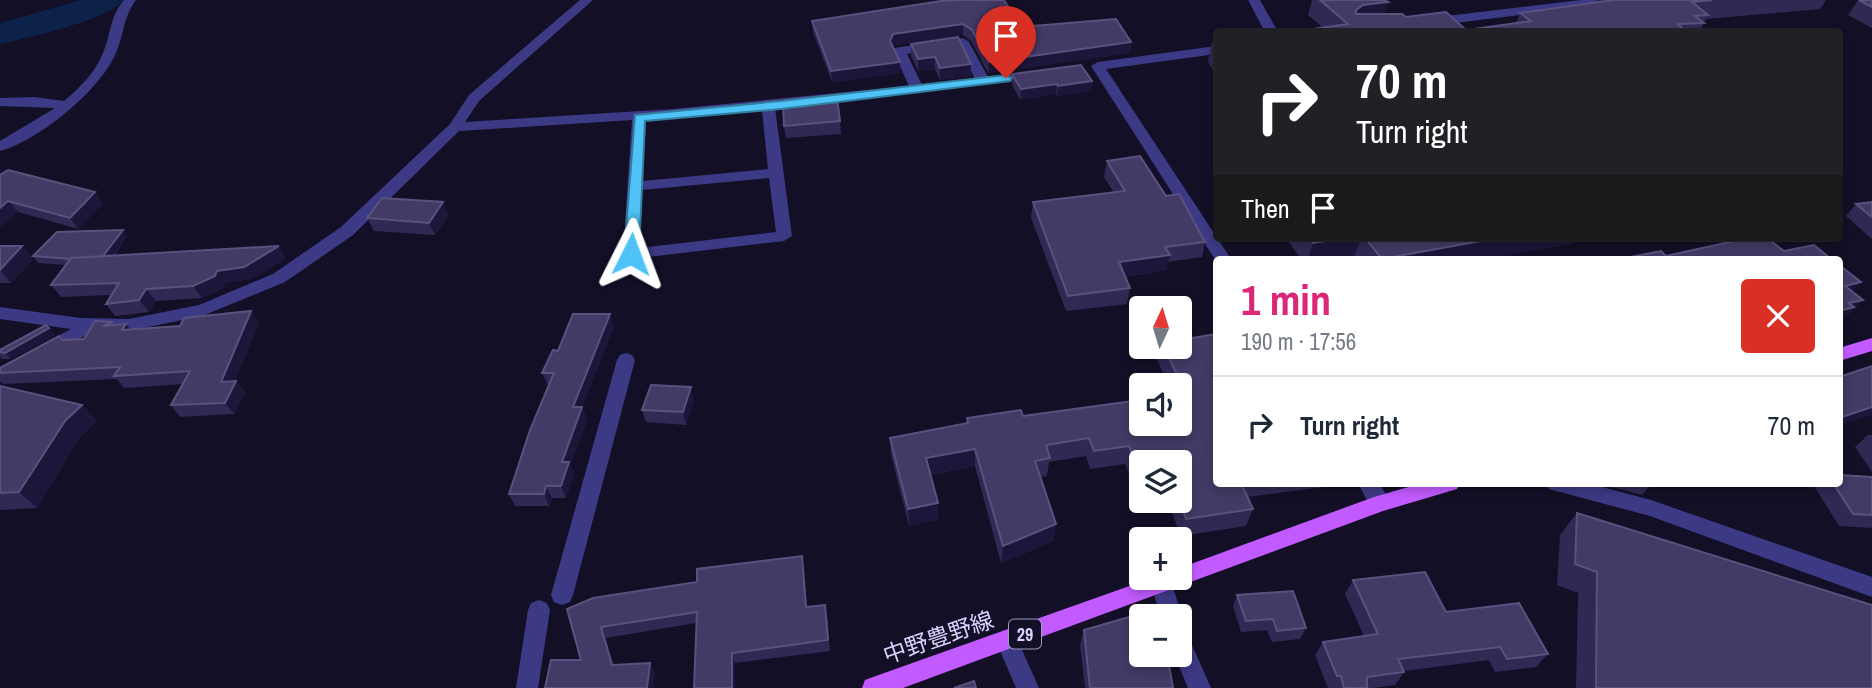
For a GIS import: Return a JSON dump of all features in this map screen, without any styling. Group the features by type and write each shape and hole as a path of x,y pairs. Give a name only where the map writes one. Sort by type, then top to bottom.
{"main road":[{"path":"1843,354 1872,345"},
{"name":"中野豊野線","path":"1192,572 1381,503 1436,487"},
{"name":"中野豊野線","path":"873,688 1143,590"}],"street":[{"path":"0,147 56,116 92,80 107,59 117,33 120,9 130,0"},
{"path":"0,313 94,324 130,325 202,310 279,278 347,231 455,127 474,98 587,0"},
{"path":"1254,0 1270,28"},
{"path":"1411,24 1611,0"},
{"path":"918,90 899,51 963,42 983,81"},
{"path":"1213,50 1092,67 1221,256"},
{"path":"455,127 639,117 768,106 1047,73"},
{"path":"0,102 34,101 67,105"},
{"path":"639,117 631,254 785,236 768,106"},
{"path":"635,186 776,173"},
{"path":"23,363 94,324"},
{"path":"562,595 626,360"},
{"path":"1371,487 1381,503"},
{"path":"1571,487 1651,508 1872,587"},
{"path":"527,688 539,610"},
{"path":"1007,640 1028,688"},
{"path":"1191,667 1200,688"}],"building":[{"path":"958,0 1004,0 1021,27 1116,19 1131,42 989,62 972,30 963,24 893,34 890,41 900,62 831,71 812,21"},
{"path":"1320,0 1388,2 1363,5 1356,10 1356,14 1402,14 1406,17 1446,12 1464,28 1320,28 1348,24"},
{"path":"1614,0 1712,0 1692,2 1708,15 1695,16 1704,23 1678,24 1682,28 1480,28 1531,21 1520,13"},
{"path":"1859,0 1872,0 1872,7"},
{"path":"958,37 971,64 940,68 935,57 918,59 911,44"},
{"path":"1081,65 1092,81 1021,89 1012,74"},
{"path":"837,98 840,121 784,126 783,103"},
{"path":"1140,156 1166,196 1179,194 1205,242 1165,247 1170,255 1119,262 1130,288 1068,296 1033,202 1125,191 1107,161"},
{"path":"8,170 95,192 70,218 8,201 0,208 0,175"},
{"path":"382,198 443,202 429,223 367,218"},
{"path":"1872,202 1872,217 1856,204"},
{"path":"123,230 103,256 71,259 33,256 57,232"},
{"path":"1368,242 1475,242 1398,256 1380,256"},
{"path":"1730,242 1772,242 1784,251 1814,245 1827,256 1666,256"},
{"path":"0,246 22,246 0,270"},
{"path":"279,246 244,267 217,271 215,276 193,286 146,289 139,300 106,304 119,283 51,285 71,258"},
{"path":"1661,251 1666,256 1635,256"},
{"path":"1843,268 1861,282 1845,286 1863,300 1849,303 1854,307 1843,310"},
{"path":"251,311 221,382 236,381 225,403 171,405 190,371 114,376 120,367 0,373 0,368 59,336 62,340 84,339 95,321 113,322 103,326 126,324 122,330 180,326 184,318"},
{"path":"573,314 610,314 573,407 582,407 562,462 569,462 561,486 546,486 544,494 509,494 530,430 554,373 542,373 553,350 558,351"},
{"path":"46,325 49,328 5,353 0,352 0,350"},
{"path":"1213,334 1213,487 1243,487 1253,509 1186,519 1184,513 1192,513 1192,450 1131,450 1129,446 1094,451 1089,438 1046,445 1050,458 1035,461 1056,524 1003,546 975,449 926,458 938,503 908,509 890,438 968,423 967,418 1021,410 1023,416 1129,402 1129,436 1192,436 1192,373 1176,373 1169,359 1192,359 1192,338"},
{"path":"1872,366 1872,407 1843,417 1843,376"},
{"path":"651,385 691,387 683,412 642,410"},
{"path":"0,386 82,405 65,421 19,492 0,493"},
{"path":"1843,475 1872,477 1872,515 1853,514 1836,487 1843,487"},
{"path":"1577,513 1872,605 1872,688 1596,688 1597,572 1575,564"},
{"path":"802,556 806,607 825,605 828,640 732,653 732,688 694,688 697,612 601,627 612,665 650,663 647,688 545,688 551,660 581,660 567,609 593,598 697,582 697,569"},
{"path":"1425,572 1446,612 1519,603 1548,654 1507,659 1500,647 1398,659 1404,672 1367,677 1367,688 1344,688 1341,676 1337,676 1323,642 1378,634 1353,580"},
{"path":"1293,591 1306,628 1277,631 1273,619 1246,621 1237,595"},
{"path":"1129,617 1129,667 1169,667 1173,688 1090,688 1084,630"},
{"path":"974,681 976,688 954,688"}],"waterway":[{"path":"0,34 86,10 107,0"}],"route":[{"path":"631,254 639,117 781,105 1006,78"}]}
